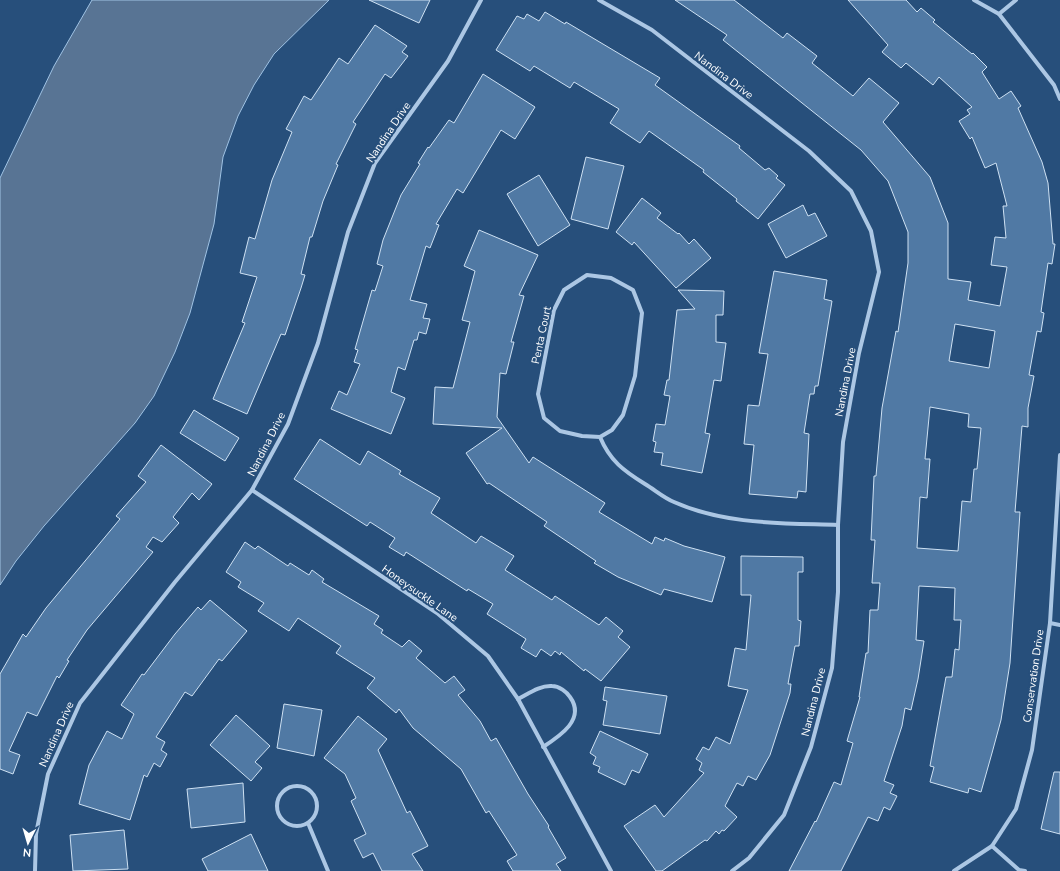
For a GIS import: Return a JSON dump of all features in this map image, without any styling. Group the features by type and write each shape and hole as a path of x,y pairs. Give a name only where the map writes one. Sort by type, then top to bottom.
{"street":[{"name":"Nandina Drive","path":"35,871 36,834 48,774 80,703 175,582 252,490 288,424 318,343 348,232 375,163 448,61 481,0"},
{"name":"Nandina Drive","path":"599,0 652,30 809,151 851,191 871,231 879,272 859,353 843,442 838,525 838,592 832,668 811,748 784,815 749,858 732,871"},
{"path":"974,0 999,14 1054,85 1060,99"},
{"path":"999,14 1016,0"},
{"name":"Penta Court","path":"586,275 611,278 633,290 642,313 635,376 625,408 612,430 600,438 560,431 544,418 538,394 554,310 564,290 586,275"},
{"path":"600,438 607,453 630,475 674,502 716,516 751,522 838,525"},
{"name":"Conservation Drive","path":"954,871 992,846 1016,810 1032,750 1050,624 1060,455"},
{"name":"Honeysuckle Lane","path":"252,490 437,613 488,656 518,699 611,871"},
{"path":"1050,624 1060,625"},
{"path":"518,699 541,688 553,686 567,692 573,701 575,709 574,718 569,728 560,737 543,746"},
{"path":"293,786 301,786 308,790 314,795 317,802 317,810 314,818 308,823 293,826 280,818 277,810 277,802 280,795 293,786"},
{"path":"308,823 328,871"},
{"path":"992,846 1019,870 1025,871"}],"water":[{"path":"92,0 329,0 274,54 254,85 238,116 223,157 214,224 190,313 175,352 154,396 135,423 44,526 16,561 0,585 0,178 54,66"}],"building":[{"path":"369,0 430,0 419,23"},
{"path":"675,0 734,0 783,38 787,33 817,56 812,63 853,96 869,78 899,103 883,122 930,177 948,223 948,279 971,282 968,300 1000,306 1007,267 991,265 995,237 1006,238 1003,206 1007,206 996,163 985,168 972,137 970,139 959,121 970,114 967,110 972,107 939,77 933,85 906,63 901,68 882,52 888,45 848,0 906,0 917,12 921,8 935,20 933,22 972,54 973,53 987,67 982,72 999,99 1011,91 1021,106 1018,108 1042,162 1048,183 1053,244 1055,244 1052,264 1048,263 1041,312 1044,313 1041,332 1037,331 1029,375 1034,376 1028,408 1028,427 1022,426 1015,512 1020,512 1010,663 1001,720 981,792 969,788 968,793 930,782 934,767 930,766 946,677 952,677 955,649 959,650 961,620 954,620 955,588 919,586 916,640 924,641 918,679 911,710 905,708 902,726 884,781 894,785 890,793 897,796 890,810 884,807 878,821 868,817 841,871 789,871 815,821 816,822 834,782 841,785 853,743 847,741 860,697 866,653 868,653 870,610 878,610 880,583 872,583 875,540 871,540 874,476 876,476 882,408 896,331 898,332 908,263 908,232 888,181 861,150 723,40 727,35","holes":["955,324 995,331 989,368 949,361","930,407 969,414 968,427 981,428 977,469 974,469 971,502 962,501 958,551 917,548 920,497 927,498 930,459 925,459"]},
{"path":"545,12 565,24 566,22 660,78 655,85 740,146 739,148 765,170 769,168 778,176 776,178 785,185 758,219 736,201 737,199 703,172 704,170 649,131 640,143 610,123 619,109 574,82 570,88 534,66 530,71 496,50 517,16 524,19 527,14 539,21"},
{"path":"375,25 407,46 402,52 408,56 391,78 385,74 353,122 356,124 336,164 338,165 323,201 312,237 310,237 301,274 305,275 285,335 281,334 247,414 213,399 245,323 242,322 257,277 240,273 249,237 255,239 272,180 292,132 286,129 304,96 311,100 339,58 348,64"},
{"path":"483,74 535,107 515,139 501,130 463,193 457,189 436,224 439,225 430,248 426,246 410,300 427,304 423,318 430,319 426,334 419,332 417,340 414,340 405,370 398,367 391,392 405,398 391,434 331,409 339,391 347,395 360,364 354,362 358,350 355,349 372,290 375,291 383,266 377,264 383,240 401,195 420,164 418,163 428,147 429,148 449,120 454,123"},
{"path":"586,157 624,166 608,229 571,219"},
{"path":"539,175 570,225 538,246 507,194"},
{"path":"642,198 661,213 657,218 678,234 679,233 689,244 694,239 711,258 676,288 634,242 632,245 616,232"},
{"path":"803,205 808,216 815,213 827,236 786,258 768,224"},
{"path":"479,230 538,255 519,295 524,296 511,342 514,342 506,374 500,373 497,417 529,463 533,457 605,503 599,512 652,544 655,537 664,541 665,538 684,546 725,557 712,602 664,589 661,595 618,577 594,563 596,561 544,526 547,522 489,483 487,484 466,453 502,428 433,424 435,387 453,388 470,322 462,320 475,271 464,266"},
{"path":"774,271 827,280 824,299 832,301 818,386 815,386 814,394 810,394 804,433 809,434 806,492 798,491 797,498 749,494 754,445 744,444 748,405 759,406 768,354 759,353"},
{"path":"678,290 724,291 723,315 716,315 716,342 726,343 721,381 714,380 705,433 710,434 702,473 661,465 663,453 654,452 656,442 653,441 656,424 665,425 670,396 664,395 667,380 669,380 677,310 695,309"},
{"path":"194,410 239,438 225,461 180,433"},
{"path":"320,439 360,465 368,451 401,471 399,474 440,498 431,513 476,543 481,536 514,556 505,570 552,600 555,596 599,625 606,617 623,631 618,637 630,647 601,681 585,669 584,671 561,652 560,655 555,651 551,656 541,649 536,657 521,648 526,639 487,614 493,604 468,589 467,591 406,552 404,556 389,547 395,538 370,522 367,526 294,479"},
{"path":"161,445 212,484 199,500 192,493 173,517 179,523 162,542 153,537 146,547 153,552 87,630 67,660 69,661 59,678 57,676 37,716 27,712 9,751 20,755 13,774 0,769 0,674 23,634 26,637 46,608 120,519 116,516 146,482 138,476"},
{"path":"245,542 255,549 258,546 288,566 290,563 309,575 312,570 324,579 322,582 379,616 374,624 383,630 381,633 402,647 409,640 422,651 416,658 445,683 454,676 465,690 458,695 480,721 491,741 496,738 528,794 549,826 548,827 566,858 556,864 561,871 513,871 507,861 517,855 489,811 486,813 461,769 413,728 399,709 396,713 367,688 375,678 336,653 341,646 298,618 289,631 258,611 264,603 238,587 241,582 226,572"},
{"path":"741,556 803,557 803,572 798,572 798,620 801,621 799,646 795,646 788,684 791,684 790,693 770,755 756,780 748,776 743,786 737,783 725,806 737,817 724,831 722,830 719,834 716,831 707,841 705,840 662,871 656,871 624,826 655,805 664,817 704,773 699,770 702,763 696,759 703,747 709,750 716,737 730,744 748,690 728,686 735,648 746,650 751,595 741,595"},
{"path":"210,600 247,631 222,661 219,659 192,696 185,692 156,737 165,742 161,750 167,754 160,767 154,763 147,777 144,775 130,820 79,804 89,765 107,731 122,739 134,714 121,705 142,674 144,675 175,634 198,607 201,610"},
{"path":"605,687 667,696 660,734 603,725 607,701 603,700"},
{"path":"284,704 322,710 314,756 277,748"},
{"path":"236,715 270,746 255,762 262,768 251,781 210,745"},
{"path":"358,716 387,739 378,750 407,813 410,811 428,846 412,854 423,871 382,871 373,853 363,858 354,840 366,834 351,801 356,798 345,774 324,758"},
{"path":"600,731 648,754 639,773 632,770 625,785 598,772 600,767 593,764 596,757 590,753"},
{"path":"1054,772 1060,772 1060,834 1041,829"},
{"path":"243,783 245,822 191,828 187,789"},
{"path":"124,830 128,869 73,871 70,835"},
{"path":"251,834 268,871 208,871 202,859"}]}
